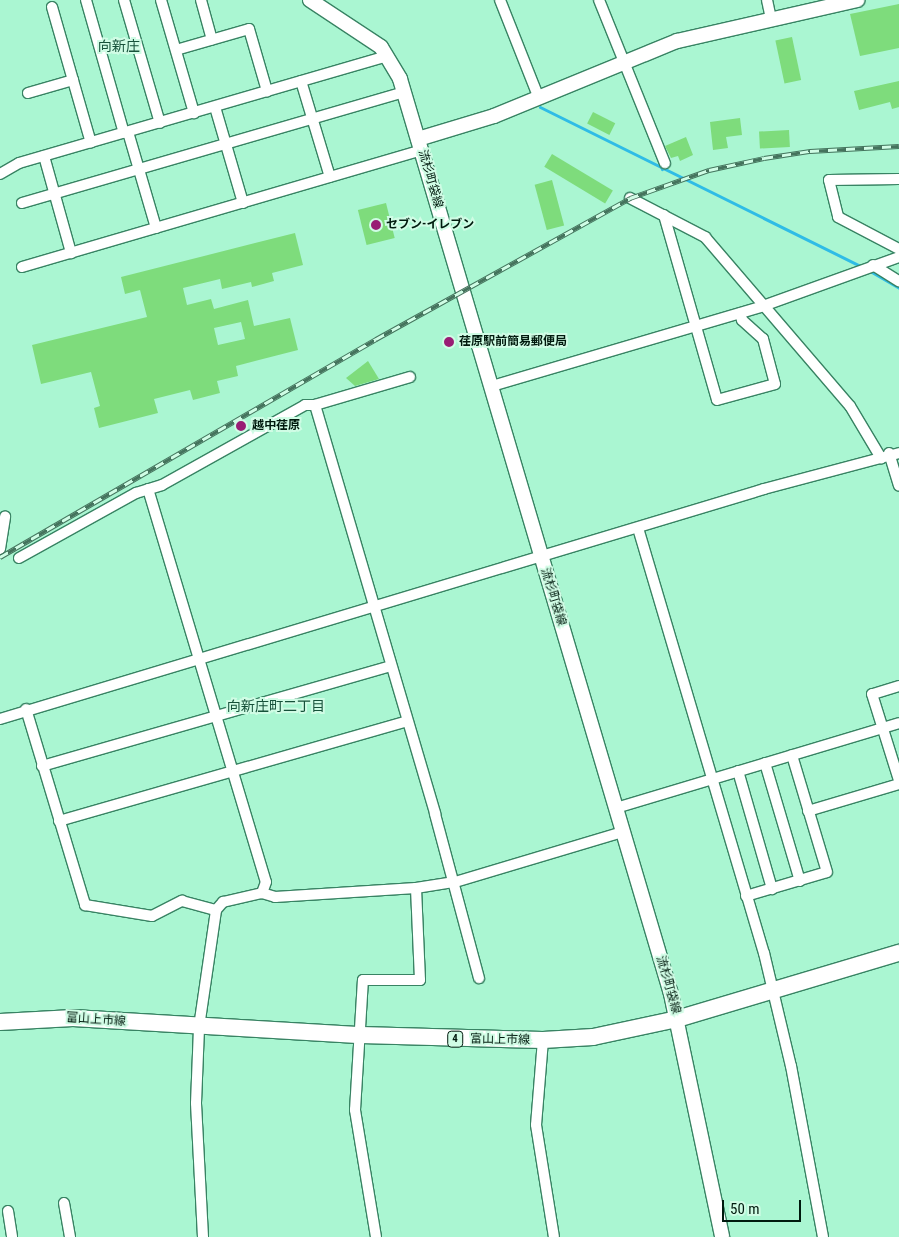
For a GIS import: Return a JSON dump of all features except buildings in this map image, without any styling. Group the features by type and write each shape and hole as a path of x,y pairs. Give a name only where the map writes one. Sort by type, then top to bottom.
{"main road":[{"name":"流杉町袋線","path":"310,0 372,40 388,56 404,92 677,1019 722,1237"},
{"path":"420,144 494,116 538,96 677,41 857,0"},
{"name":"富山上市線","path":"0,1022 73,1018 199,1027 361,1035 543,1040 593,1037 677,1019 899,952"}],"street":[{"path":"86,0 156,228"},
{"path":"124,0 160,123"},
{"path":"161,0 194,113"},
{"path":"201,0 212,40"},
{"path":"500,0 538,96"},
{"path":"599,0 665,163"},
{"path":"766,0 771,19"},
{"path":"52,7 91,143"},
{"path":"176,50 249,29 268,91"},
{"path":"0,174 19,163 388,56"},
{"path":"28,93 73,80"},
{"path":"301,81 330,177"},
{"path":"22,202 404,92"},
{"path":"215,107 243,202"},
{"path":"22,267 330,177 420,144"},
{"path":"44,156 71,253"},
{"path":"899,179 829,180 838,217 899,249"},
{"path":"630,198 705,237 890,454 899,486"},
{"path":"664,215 717,400 775,384 762,339 742,320 740,313"},
{"path":"492,386 740,313 899,257"},
{"path":"873,265 899,281"},
{"path":"19,558 305,405 315,405 410,377"},
{"path":"315,405 454,882 480,978"},
{"path":"0,719 26,709 890,454"},
{"path":"148,490 266,882 262,893"},
{"path":"0,549 5,516"},
{"path":"638,528 773,989 791,1066 823,1237"},
{"path":"42,766 216,718 391,666"},
{"path":"899,686 872,694 899,780"},
{"path":"26,709 85,905 152,916 182,901 216,910"},
{"path":"59,821 407,721"},
{"path":"616,808 899,723"},
{"path":"746,896 826,872 792,755"},
{"path":"765,763 800,881"},
{"path":"738,771 772,889"},
{"path":"808,811 899,784"},
{"path":"203,1237 196,1104 199,1027 216,910 222,902 262,893 275,897 416,888 454,882 623,832"},
{"path":"376,1237 355,1110 363,980 420,980 416,888"},
{"path":"543,1040 536,1125 554,1237"},
{"path":"64,1203 70,1237"},
{"path":"8,1211 12,1237"}],"waterway":[{"path":"540,107 862,267"},
{"path":"647,131 662,169"},
{"path":"870,271 899,288"}],"railway":[{"path":"0,557 376,339 630,198 709,170 764,158 810,151 899,146"}],"place":[{"name":"セブン-イレブン","path":"376,225"},
{"name":"荏原駅前簡易郵便局","path":"449,342"},
{"name":"越中荏原","path":"241,426"}],"district":[{"name":"向新庄","path":"119,46"},
{"name":"向新庄町二丁目","path":"276,706"}]}
